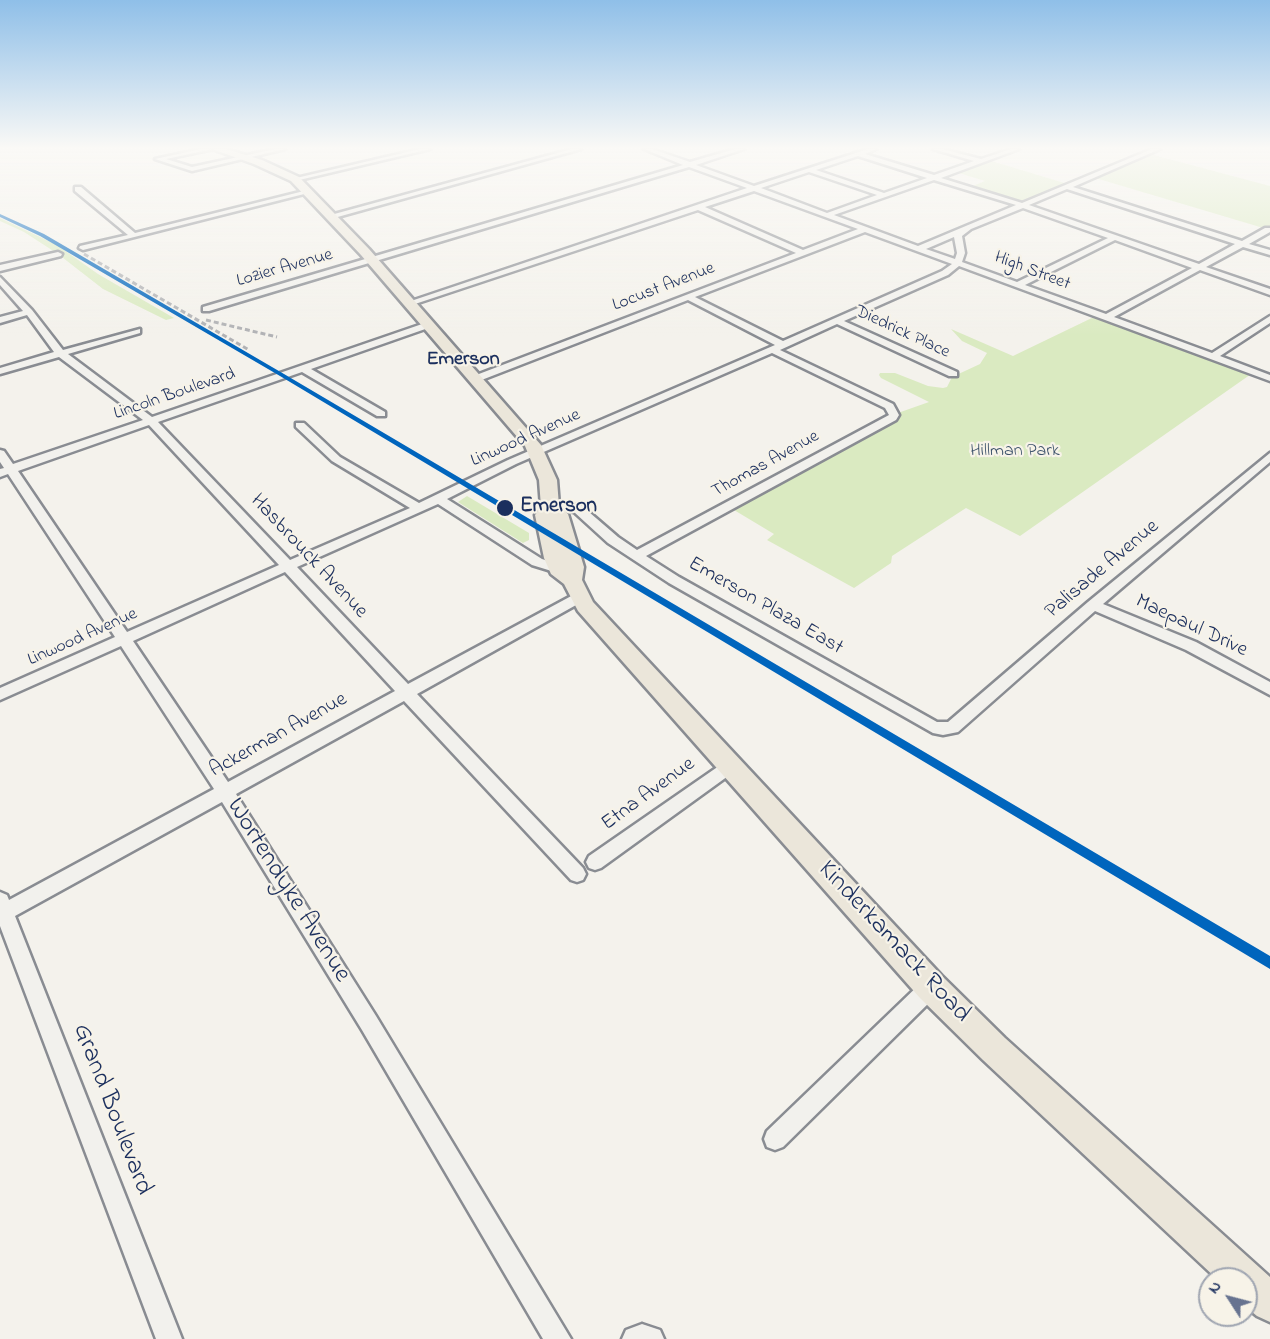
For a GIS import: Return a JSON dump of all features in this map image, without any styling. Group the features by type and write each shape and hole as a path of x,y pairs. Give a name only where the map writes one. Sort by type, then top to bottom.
{"main road":[{"name":"Kinderkamack Road","path":"327,211 373,261 538,453 548,480 550,506 544,515 570,582 585,606 931,987 994,1049 1231,1267"},
{"name":"Kinderkamack Road","path":"1258,1292 1270,1303"}],"street":[{"path":"105,211 133,235"},
{"path":"82,248 229,211"},
{"path":"331,216 348,211"},
{"name":"Lozier Avenue","path":"206,309 534,211"},
{"path":"409,303 684,211"},
{"path":"708,211 803,253"},
{"name":"High Street","path":"819,211 1270,378"},
{"path":"828,215 838,211"},
{"path":"920,248 1006,211"},
{"path":"1041,211 1270,292"},
{"path":"1143,211 1270,253"},
{"path":"959,262 961,253 958,235 971,226"},
{"name":"Locust Avenue","path":"475,379 865,228"},
{"path":"1106,318 1240,243 1268,230"},
{"path":"1018,285 1114,237"},
{"path":"0,268 58,254"},
{"name":"Linwood Avenue","path":"0,694 439,499 512,462 538,453 945,273 959,262"},
{"name":"Hasbrouck Avenue","path":"0,280 29,312 60,353 151,421 577,874"},
{"path":"688,297 776,347"},
{"path":"0,320 29,312"},
{"path":"1213,357 1270,319"},
{"name":"Diedrick Place","path":"837,321 953,374"},
{"name":"Lincoln Boulevard","path":"5,471 428,325"},
{"path":"0,371 137,331"},
{"name":"Thomas Avenue","path":"636,556 892,418 893,410 879,401 776,347"},
{"path":"302,368 381,414"},
{"path":"300,425 336,459 419,508"},
{"name":"Wortendyke Avenue","path":"0,453 5,471 124,640 225,791 375,1033 558,1339"},
{"name":"Palisade Avenue","path":"964,718 1093,605 1270,456"},
{"path":"439,499 570,582"},
{"name":"Emerson Plaza East","path":"550,506 578,509 636,556 684,586 933,727 952,728 964,718"},
{"name":"Ackerman Avenue","path":"1,909 406,692 570,582"},
{"name":"Maepaul Drive","path":"1093,605 1191,646 1270,689"},
{"name":"Etna Avenue","path":"595,861 729,766"},
{"name":"Grand Boulevard","path":"1,909 169,1339"},
{"path":"775,1138 931,987"},
{"path":"635,1339 642,1337 651,1339"}],"green space":[{"path":"1208,211 1270,211 1270,230"},
{"path":"0,218 57,245 98,274 174,318 166,320 103,289 58,254 24,232 0,221"},
{"name":"Hillman Park","path":"1098,315 1254,372 1020,536 966,508 892,556 891,563 854,588 767,540 774,534 729,507 895,414 929,402 881,378 880,373 895,373 928,386 943,388 947,387 952,377 980,364 987,353 962,341 951,329 1013,356"},
{"path":"467,496 529,533 529,540 523,543 458,502"}],"railway":[{"path":"84,254 249,350"},
{"path":"206,320 277,337"}],"transit line":[{"path":"0,215 42,235 282,375 1270,963"}],"place":[{"name":"Emerson","path":"505,508"}],"district":[{"name":"Emerson","path":"463,361"}]}
